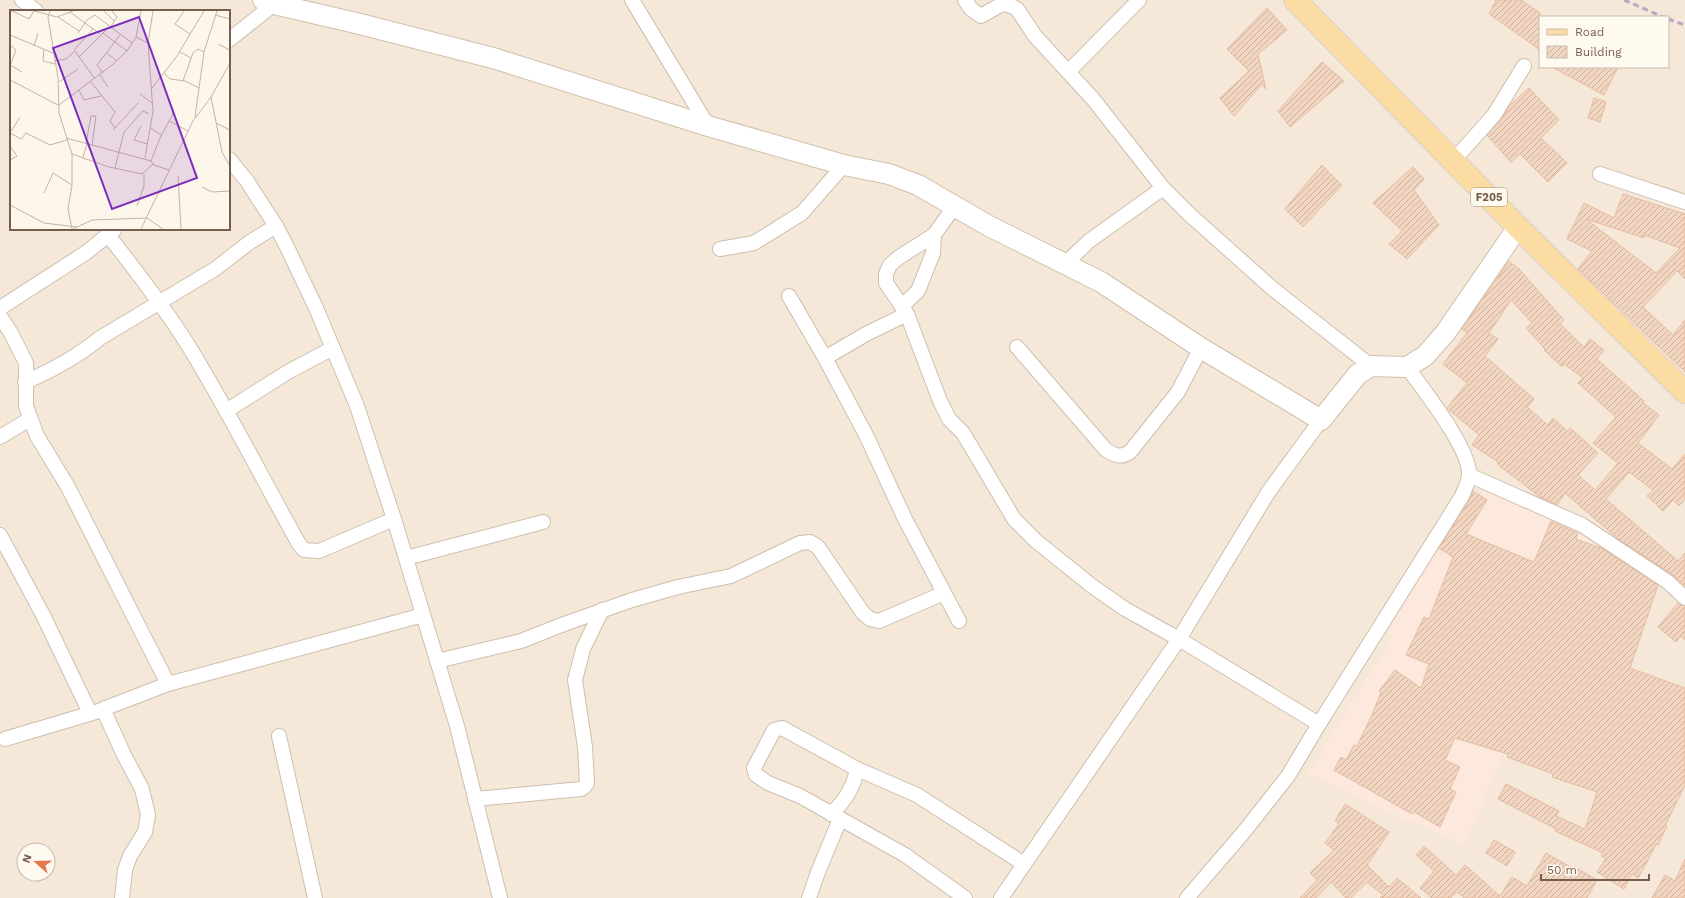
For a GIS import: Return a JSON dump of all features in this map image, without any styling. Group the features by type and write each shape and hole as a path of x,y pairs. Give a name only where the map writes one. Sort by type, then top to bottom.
{"main road":[{"name":"F205","path":"1295,0 1454,160 1518,227 1685,392"}],"street":[{"path":"22,0 35,10"},
{"path":"632,0 708,126"},
{"path":"965,0 972,9 981,16 1002,4 1009,5 1016,9 1035,36 1069,71 1093,99 1163,188 1189,214 1273,289 1371,366"},
{"path":"1069,71 1139,0"},
{"path":"230,39 268,2 493,58 708,126 844,165 889,174 918,185 954,207 1101,282 1201,348 1321,420"},
{"path":"1454,160 1494,116 1514,85 1524,66"},
{"path":"230,161 247,181 276,226 313,301 357,406 394,519 457,726 500,898"},
{"path":"720,249 754,243 802,213 844,165"},
{"path":"1600,174 1685,202"},
{"path":"1065,264 1090,241 1163,188"},
{"path":"954,207 934,235 898,258 890,265 886,274 886,283 904,310 940,401 949,419 962,433 1014,519 1036,541 1092,586 1125,609 1319,724"},
{"path":"25,382 62,365 83,352 100,338 215,269 250,242 276,226"},
{"path":"1000,898 1179,640 1270,491 1321,420 1358,374 1371,366 1407,367 1425,356 1446,332 1518,227"},
{"path":"168,684 68,487 37,436 26,406 26,363 11,333 1,306 88,252 111,232 188,346 226,410 295,537 304,550 319,551 394,519"},
{"path":"825,358 904,310 918,291 933,253 934,235"},
{"path":"789,296 825,358 866,435 905,519 958,621"},
{"path":"1017,347 1102,446 1115,456 1123,456 1130,452 1178,392 1201,348"},
{"path":"226,410 288,372 333,348"},
{"path":"1187,898 1243,833 1288,776 1462,496 1469,475 1463,450 1430,398 1407,367"},
{"path":"0,437 30,419"},
{"path":"1469,475 1582,525 1668,582 1685,598"},
{"path":"406,558 543,522"},
{"path":"0,534 42,615 124,755 142,789 148,815 145,832 130,856 125,870 122,898"},
{"path":"437,661 521,641 602,610 678,587 731,576 800,543 810,542 818,547 863,613 870,619 879,621 944,593"},
{"path":"475,799 581,789 587,783 585,747 575,680 583,649 602,610"},
{"path":"5,738 97,711 168,684 423,615"},
{"path":"965,898 905,855 800,796 768,783 756,775 754,768 774,730 782,728 857,769 917,795 1024,864"},
{"path":"279,736 315,898"},
{"path":"809,898 835,816 856,779 857,769"}],"shaded area":[{"path":"0,0 1685,0 1685,898 0,898"},
{"path":"1485,486 1590,536 1465,846 1308,774 1393,636 1386,631 1415,571 1428,549 1443,556"}],"building":[{"path":"1496,0 1521,0 1540,13 1539,49 1489,14"},
{"path":"1267,8 1287,30 1258,54 1266,89 1262,84 1234,116 1220,98 1249,71 1227,49"},
{"path":"1322,62 1344,81 1290,127 1278,111"},
{"path":"1554,68 1618,68 1604,95"},
{"path":"1529,88 1559,120 1541,138 1567,163 1548,182 1520,154 1511,162 1487,135 1500,121 1510,105"},
{"path":"1594,98 1606,102 1600,122 1588,118"},
{"path":"1322,165 1342,185 1303,227 1285,209"},
{"path":"1413,167 1424,179 1414,190 1439,225 1407,259 1389,244 1402,231 1373,203"},
{"path":"1623,194 1685,214 1685,279 1677,271 1643,307 1673,335 1685,320 1685,372 1578,269 1592,251 1567,239 1584,203 1614,218","holes":["1586,219 1644,238 1644,235 1680,248 1656,273"]},
{"path":"1509,261 1520,270 1564,320 1560,324 1584,347 1590,339 1604,350 1597,359 1644,401 1642,402 1659,415 1638,443 1672,469 1685,454 1685,499 1679,506 1673,500 1663,511 1647,496 1653,490 1629,472 1606,499 1678,561 1685,553 1685,586 1673,575 1618,539 1565,493 1557,505 1540,497 1497,464 1498,462 1472,445 1479,435 1447,408 1467,383 1443,364 1467,333 1462,329","holes":["1511,300 1532,323 1526,328 1545,349 1544,350 1562,367 1564,364 1583,378 1578,383 1616,417 1593,443 1618,463 1595,490 1578,475 1598,453 1570,428 1567,431 1553,418 1548,425 1527,407 1534,399 1485,356 1498,339 1489,333"]},
{"path":"1473,491 1487,500 1466,534 1534,562 1551,521 1578,533 1576,539 1601,548 1658,585 1630,668 1685,688 1685,785 1665,826 1667,826 1658,845 1656,844 1638,878 1632,874 1624,889 1597,872 1606,858 1601,856 1603,853 1555,831 1556,829 1498,799 1506,784 1559,811 1556,816 1585,829 1597,792 1552,777 1553,774 1507,757 1508,754 1455,738 1445,760 1460,767 1450,789 1456,792 1440,827 1414,812 1412,814 1334,770 1341,757 1346,760 1354,745 1357,746 1372,715 1381,692 1379,691 1395,670 1421,688 1429,664 1406,655 1424,617 1429,619 1453,557 1439,548 1469,501"},
{"path":"1678,603 1685,606 1685,640 1680,636 1676,642 1658,627"},
{"path":"1345,804 1389,832 1367,865 1389,887 1397,878 1421,898 1380,898 1383,895 1367,882 1351,898 1346,898 1331,882 1316,898 1300,898 1317,880 1310,873 1334,850 1325,843 1339,824 1335,821"},
{"path":"1494,840 1515,852 1507,866 1486,853"},
{"path":"1424,846 1456,875 1465,865 1500,896 1512,877 1527,886 1546,853 1597,880 1587,898 1464,898 1457,892 1451,898 1432,898 1420,888 1434,871 1416,855"},
{"path":"1685,859 1685,898 1652,898 1665,875 1675,881"}],"railway":[{"path":"1624,0 1661,16"},
{"path":"1669,19 1685,25"}]}
